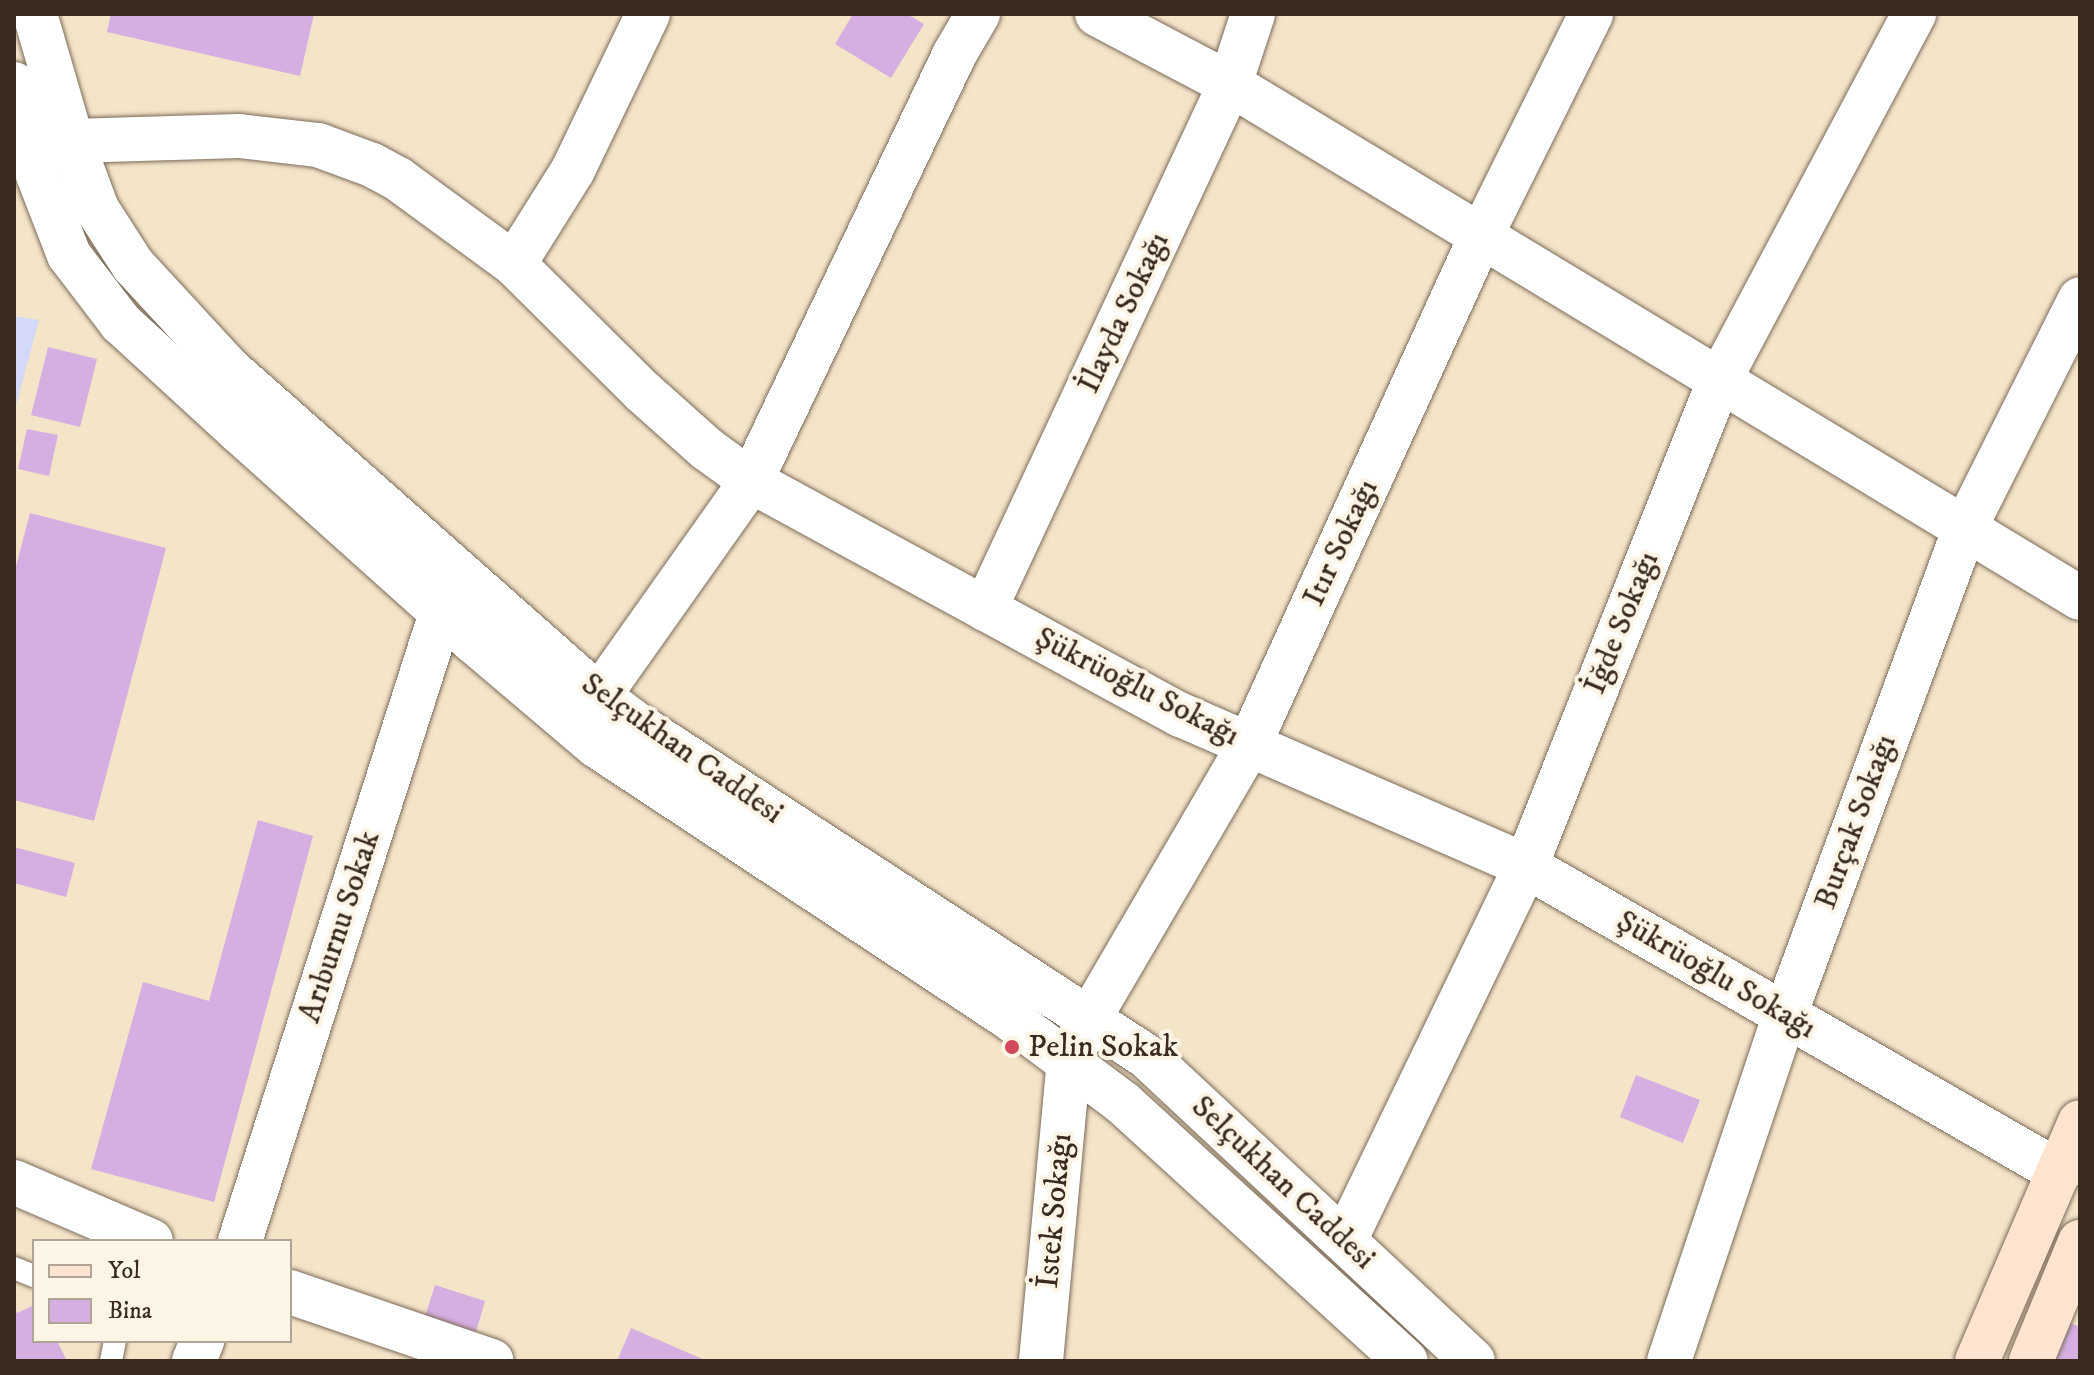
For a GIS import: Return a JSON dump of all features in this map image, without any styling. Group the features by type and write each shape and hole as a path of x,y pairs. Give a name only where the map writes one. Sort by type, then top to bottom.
{"main road":[{"path":"1977,1361 2080,1122"},
{"path":"2031,1361 2074,1271"}],"street":[{"name":"Selçukhan Caddesi","path":"35,14 72,141 97,209 133,265 229,369 599,696 710,774 1146,1056 1473,1361"},
{"path":"514,264 573,170 648,14"},
{"path":"599,696 751,481 954,55 978,14"},
{"path":"1097,14 1230,84 2080,598"},
{"name":"İlayda Sokağı","path":"985,609 1230,84 1253,14"},
{"name":"Itır Sokağı","path":"1069,1060 1089,1019 1249,745 1481,236 1591,14"},
{"name":"İğde Sokağı","path":"1345,1240 1526,866 1719,381 1914,14"},
{"name":"Selçukhan Caddesi","path":"14,84 38,175 69,255 121,323 441,613 597,746 1069,1060 1123,1103 1406,1361"},
{"name":"Şükrüoğlu Sokağı","path":"72,141 265,136 346,153 398,179 514,264 643,392 707,449 751,481 1181,715 1526,866 2059,1172"},
{"name":"Burçak Sokağı","path":"1669,1361 1785,1015 1965,528 2080,299"},
{"name":"Arıburnu Sokak","path":"241,1239 441,613"},
{"name":"İstek Sokağı","path":"1041,1361 1069,1060"},
{"path":"14,1182 146,1239"},
{"path":"292,1293 491,1361"}],"shaded area":[{"path":"14,316 39,320 14,413"}],"building":[{"path":"111,14 314,14 300,76 107,32"},
{"path":"853,14 907,14 924,24 891,78 835,44"},
{"path":"48,347 97,359 80,427 31,415"},
{"path":"27,429 58,435 49,476 18,469"},
{"path":"30,513 166,548 94,821 14,800 14,574"},
{"path":"258,820 313,836 214,1202 91,1169 143,982 209,1001"},
{"path":"14,847 75,863 66,897 14,883"},
{"path":"1636,1075 1700,1100 1683,1143 1620,1117"},
{"path":"435,1285 485,1301 474,1339 423,1323"},
{"path":"14,1305 17,1313 32,1306 32,1343 58,1343 67,1361 14,1361"},
{"path":"2063,1320 2080,1327 2080,1361 2047,1361"},
{"path":"631,1328 707,1361 617,1361"}],"place":[{"name":"Pelin Sokak","path":"1012,1047"}]}
